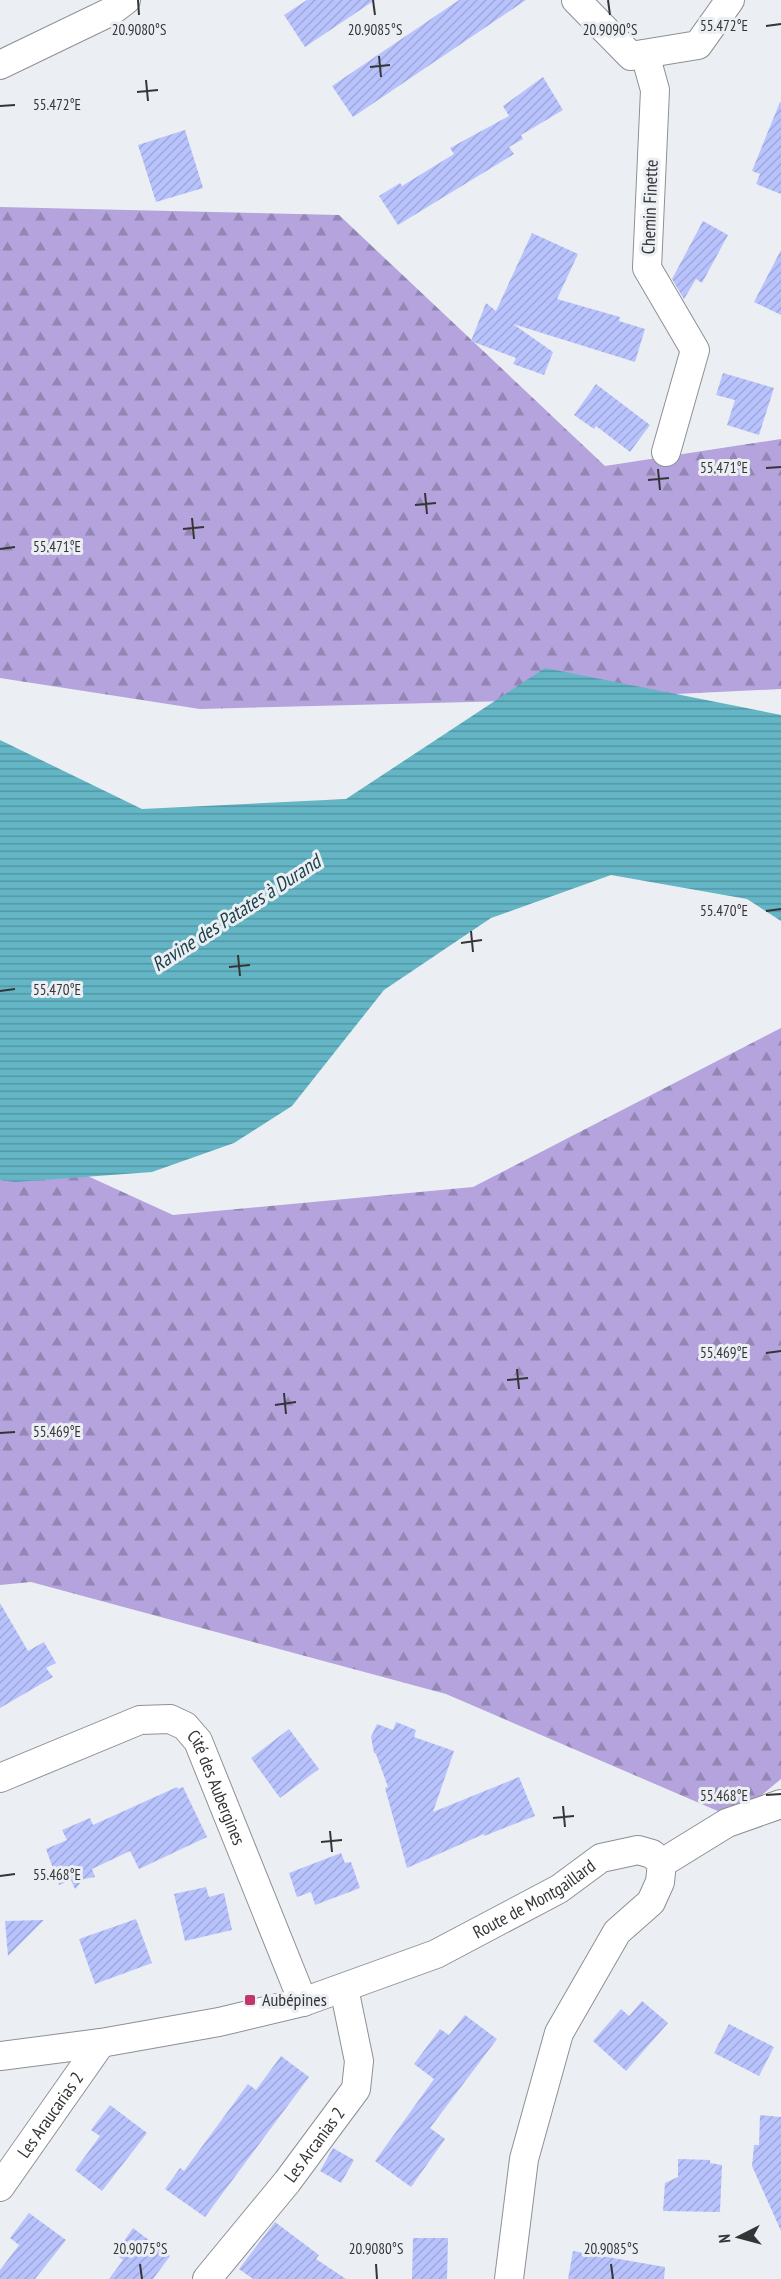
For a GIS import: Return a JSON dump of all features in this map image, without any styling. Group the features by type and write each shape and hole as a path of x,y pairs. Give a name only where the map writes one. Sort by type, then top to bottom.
{"street":[{"path":"0,65 110,12 126,0"},
{"path":"576,0 631,56 698,45 730,0"},
{"name":"Chemin Finette","path":"645,54 655,90 647,268 695,350 666,452"},
{"name":"Cité des Aubergines","path":"0,1778 140,1720 170,1719 185,1726 198,1741 303,2002"},
{"path":"509,2279 524,2159 559,2033 616,1932 651,1902 660,1882 662,1863 728,1823 781,1804"},
{"name":"Route de Montgaillard","path":"0,2056 101,2043 219,2022 303,2002 436,1954 559,1889 601,1858 638,1850 652,1854 662,1863"},
{"name":"Les Arcanias 2","path":"207,2279 287,2181 356,2089 359,2061 344,1988"},
{"name":"Les Araucarias 2","path":"0,2187 101,2043"}],"green space":[{"path":"0,207 339,215 605,466 781,439 781,689 552,700 200,709 0,678"},
{"path":"781,1028 781,1779 734,1818 446,1694 31,1582 0,1585 0,1136 173,1215 473,1187"}],"water":[{"name":"Ravine des Patates à Durand","path":"545,668 781,715 781,921 747,899 611,875 491,918 384,990 292,1106 234,1143 152,1172 15,1182 0,1180 0,740 142,809 346,799"}],"building":[{"path":"307,0 375,0 305,47 284,15"},
{"path":"459,0 526,0 353,117 332,86"},
{"path":"543,77 563,110 521,135 523,139 509,147 514,154 398,225 379,196 400,183 402,186 454,154 450,148 509,116 503,106"},
{"path":"780,102 781,194 756,184 760,174 752,171"},
{"path":"185,130 203,188 156,202 138,145"},
{"path":"703,221 728,235 702,283 696,279 684,299 672,279"},
{"path":"532,233 578,254 557,299 620,317 619,321 645,329 635,362 513,324 553,352 544,375 513,364 516,358 471,341 486,303 496,311"},
{"path":"781,250 781,315 754,302"},
{"path":"723,373 774,388 759,435 727,425 735,400 716,395"},
{"path":"596,384 650,425 630,452 596,426 594,429 574,415"},
{"path":"0,1603 28,1651 44,1642 56,1663 46,1668 53,1677 0,1708"},
{"path":"396,1722 416,1730 414,1737 454,1751 433,1812 519,1777 535,1816 484,1836 484,1834 407,1868 385,1788 388,1787 374,1753 371,1737 377,1724 393,1730"},
{"path":"289,1729 319,1769 280,1798 251,1758"},
{"path":"177,1787 178,1789 183,1787 207,1837 139,1869 130,1851 92,1869 95,1877 84,1879 75,1889 71,1880 59,1885 46,1849 67,1840 62,1830 90,1818 93,1825"},
{"path":"341,1853 345,1863 351,1862 360,1888 315,1905 311,1892 297,1897 289,1873"},
{"path":"206,1887 209,1897 224,1893 232,1930 185,1941 174,1894"},
{"path":"136,1919 152,1963 95,1984 79,1939"},
{"path":"44,1920 8,1956 5,1921"},
{"path":"642,2001 668,2023 626,2071 593,2041 621,2009 629,2016"},
{"path":"465,2015 497,2039 430,2128 445,2139 411,2187 375,2161 434,2079 414,2064 440,2029 449,2035"},
{"path":"729,2024 774,2047 759,2076 714,2053"},
{"path":"281,2056 309,2077 205,2217 165,2189 180,2168 184,2171 248,2084 256,2090"},
{"path":"110,2105 147,2133 102,2191 75,2170 100,2136 91,2130"},
{"path":"760,2115 781,2117 781,2231 752,2166 754,2145 759,2145"},
{"path":"333,2148 354,2160 341,2183 320,2171"},
{"path":"678,2159 710,2160 710,2163 722,2165 720,2212 663,2211 665,2183 678,2177"},
{"path":"29,2213 66,2240 35,2279 0,2279 0,2270 19,2245 10,2238"},
{"path":"275,2222 319,2255 316,2259 346,2279 253,2279 239,2269"},
{"path":"133,2228 170,2256 153,2279 109,2279 123,2260 115,2254"},
{"path":"413,2238 448,2238 447,2279 412,2279"},
{"path":"573,2251 665,2267 664,2279 568,2279"}],"place":[{"name":"Aubépines","path":"250,2000"}]}
